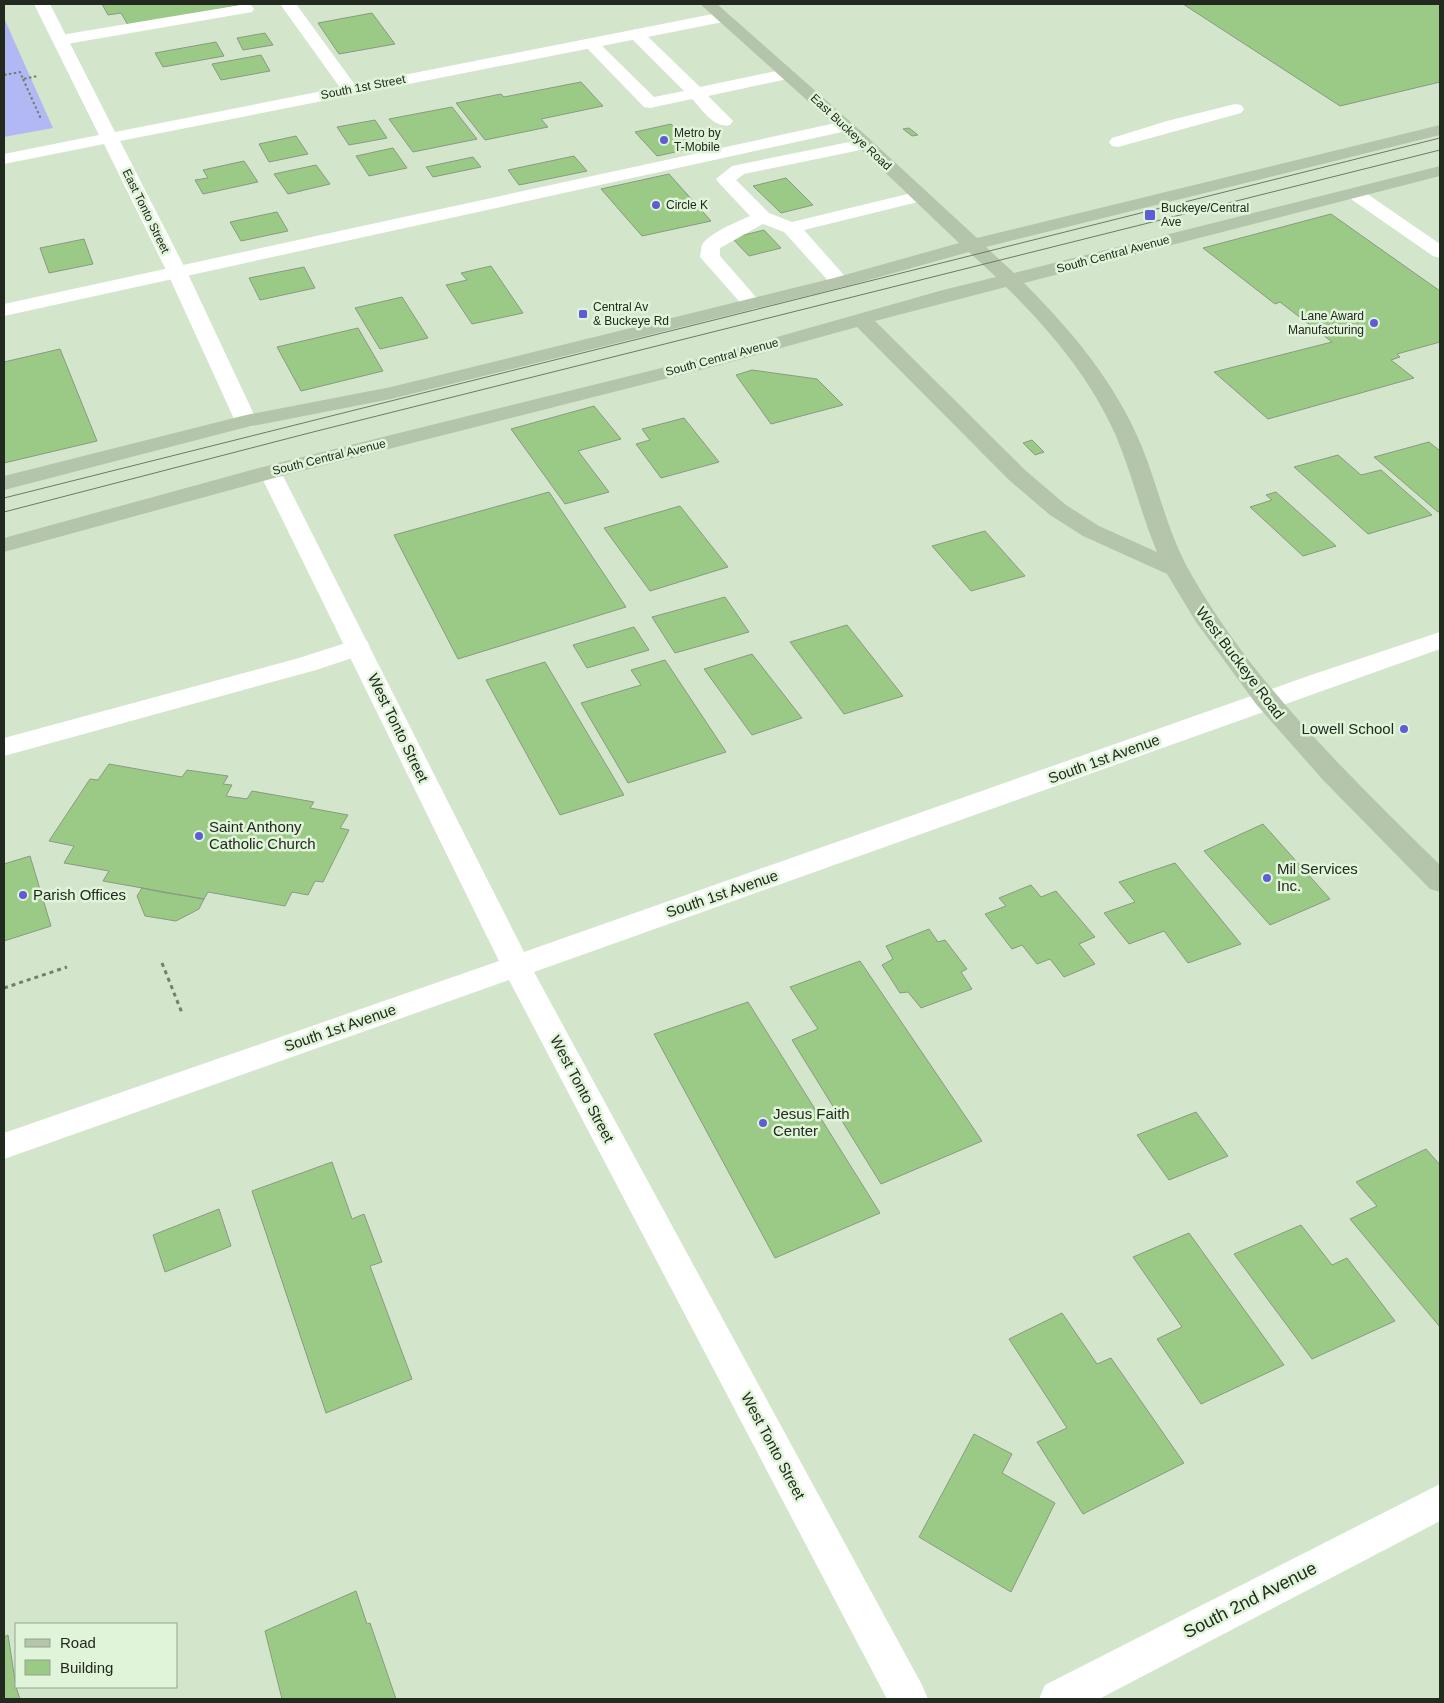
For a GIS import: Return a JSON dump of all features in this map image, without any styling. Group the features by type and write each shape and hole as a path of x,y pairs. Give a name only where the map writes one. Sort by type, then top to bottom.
{"main road":[{"name":"East Buckeye Road","path":"708,4 845,126 992,263"},
{"path":"4,483 246,421 390,393 840,282 972,245 1440,130"},
{"name":"South Central Avenue","path":"4,546 270,472 713,361 1010,279 1070,266 1440,171"},
{"name":"West Buckeye Road","path":"992,263 1057,328 1081,358 1102,390 1129,442 1176,569 1208,624 1265,701 1312,754 1440,882"},
{"path":"861,319 1017,475 1058,510 1090,531 1176,569"}],"street":[{"name":"East Tonto Street","path":"42,4 177,272 246,421"},
{"path":"288,4 350,89"},
{"path":"61,40 246,10"},
{"name":"South 1st Street","path":"4,159 350,89 722,17"},
{"path":"636,34 724,121"},
{"path":"590,43 650,103 786,74"},
{"path":"1118,142 1173,125 1236,110"},
{"path":"4,310 845,126"},
{"path":"840,282 790,228 762,217 724,179 729,174 738,170 864,144"},
{"path":"1354,192 1440,252"},
{"path":"790,228 920,196"},
{"path":"752,304 710,257 711,246 726,235 762,217"},
{"name":"West Tonto Street","path":"270,472 517,966 908,1699"},
{"name":"South 1st Avenue","path":"4,1146 1440,640"},
{"path":"4,747 307,664 358,647"},
{"name":"South 2nd Avenue","path":"1059,1699 1440,1502"}],"path":[{"path":"4,75 20,72 41,119"},
{"path":"23,79 37,76"},
{"path":"162,963 182,1013"},
{"path":"4,988 67,967"}],"shaded area":[{"path":"4,18 53,128 4,137"}],"building":[{"path":"102,4 246,4 128,25 121,13 108,15"},
{"path":"1183,4 1440,4 1440,82 1340,106"},
{"path":"372,13 395,44 339,54 318,23"},
{"path":"265,33 273,45 243,50 237,38"},
{"path":"216,42 224,56 163,67 155,53"},
{"path":"261,55 270,71 221,80 212,64"},
{"path":"581,82 603,106 541,119 548,127 485,140 456,103 501,94 504,97"},
{"path":"452,107 477,139 413,152 389,119"},
{"path":"375,120 387,138 349,145 337,127"},
{"name":"Metro by T-Mobile","path":"671,124 694,148 657,156 635,132"},
{"path":"909,128 918,135 912,136 903,129"},
{"path":"296,136 308,154 269,162 259,144"},
{"path":"393,148 407,168 369,176 356,156"},
{"path":"574,156 587,171 519,185 508,170"},
{"path":"473,157 481,167 433,177 426,167"},
{"path":"244,161 258,182 203,194 195,180 208,178 203,170"},
{"path":"316,165 330,184 288,194 274,174"},
{"name":"Circle K","path":"669,174 711,221 642,236 601,189"},
{"path":"786,178 813,205 781,213 753,186"},
{"path":"277,212 288,231 241,241 230,222"},
{"name":"Lane Award Manufacturing","path":"1331,214 1440,291 1440,342 1397,354 1400,357 1391,360 1414,378 1268,419 1214,372 1332,342 1280,302 1275,304 1203,248"},
{"path":"764,230 781,248 749,256 732,238"},
{"path":"84,239 93,264 49,273 40,248"},
{"path":"491,266 523,313 472,324 446,285 467,280 461,273"},
{"path":"304,267 315,288 260,300 249,278"},
{"path":"402,297 428,338 380,349 355,308"},
{"path":"358,328 383,371 301,391 277,347"},
{"path":"60,349 97,441 4,463 4,362"},
{"path":"752,370 817,379 843,405 771,424 736,375"},
{"path":"594,406 621,439 578,451 609,492 565,504 511,429"},
{"path":"684,418 719,462 661,478 636,444 650,440 642,429"},
{"path":"1032,440 1044,452 1035,455 1023,443"},
{"path":"1429,442 1440,451 1440,511 1438,512 1374,457"},
{"path":"1338,455 1361,475 1381,470 1432,515 1368,534 1294,467"},
{"path":"549,492 626,607 458,659 394,535"},
{"path":"1276,492 1336,546 1303,556 1250,507 1272,500 1266,495"},
{"path":"680,506 728,567 650,591 604,528"},
{"path":"985,531 1025,576 971,591 932,546"},
{"path":"725,597 749,632 675,653 652,617"},
{"path":"847,625 903,696 844,714 790,642"},
{"path":"634,627 649,650 587,668 573,645"},
{"path":"752,654 802,718 752,735 704,669"},
{"path":"665,660 726,752 628,783 581,703 641,685 631,670"},
{"path":"545,662 624,795 560,815 486,680"},
{"name":"Saint Anthony Catholic Church","path":"109,764 182,777 187,770 228,776 223,784 232,785 226,796 247,799 252,791 314,802 310,808 348,815 340,828 349,830 323,882 315,881 308,895 292,892 285,906 208,892 204,899 103,881 109,871 64,863 74,846 49,841 90,779 98,780"},
{"path":"1263,824 1330,899 1270,925 1204,851"},
{"name":"Parish Offices","path":"30,856 51,926 4,941 4,864"},
{"path":"1175,863 1241,944 1188,963 1164,931 1129,944 1104,913 1135,902 1119,882"},
{"path":"1031,885 1041,897 1056,891 1095,937 1079,944 1095,964 1064,977 1050,959 1037,964 1022,945 1012,949 985,914 1006,906 999,898"},
{"path":"142,888 204,899 199,909 176,921 145,916 137,896"},
{"path":"929,929 938,942 945,940 967,969 961,972 972,989 921,1008 908,992 900,993 882,965 893,959 886,946"},
{"path":"860,961 982,1141 881,1184 792,1040 818,1029 790,987"},
{"name":"Jesus Faith Center","path":"748,1002 880,1213 775,1258 654,1034"},
{"path":"1196,1112 1228,1156 1169,1180 1137,1135"},
{"path":"1426,1149 1440,1165 1440,1327 1350,1219 1377,1206 1356,1182"},
{"path":"332,1162 352,1219 364,1214 382,1262 370,1266 412,1379 326,1413 252,1191"},
{"path":"219,1209 231,1246 165,1272 153,1235"},
{"path":"1301,1225 1332,1265 1347,1258 1395,1321 1312,1359 1234,1254"},
{"path":"1189,1233 1284,1365 1201,1404 1157,1339 1182,1327 1133,1257"},
{"path":"1062,1313 1097,1364 1111,1358 1184,1463 1083,1514 1037,1442 1067,1428 1009,1339"},
{"path":"974,1434 1012,1454 1002,1473 1055,1503 1011,1592 919,1537"},
{"path":"356,1591 367,1624 370,1623 396,1699 282,1699 265,1631"},
{"path":"8,1635 15,1688 20,1699 4,1699 4,1637"}],"tram line":[{"path":"4,498 1440,138"},
{"path":"4,512 313,432 1440,150"}],"place":[{"name":"Metro by T-Mobile","path":"664,140"},
{"name":"Circle K","path":"656,205"},
{"name":"Buckeye/Central Ave","path":"1150,215"},
{"name":"Central Av & Buckeye Rd","path":"583,314"},
{"name":"Lane Award Manufacturing","path":"1374,323"},
{"name":"Lowell School","path":"1404,729"},
{"name":"Saint Anthony Catholic Church","path":"199,836"},
{"name":"Mil Services Inc.","path":"1267,878"},
{"name":"Parish Offices","path":"23,895"},
{"name":"Jesus Faith Center","path":"763,1123"}]}
